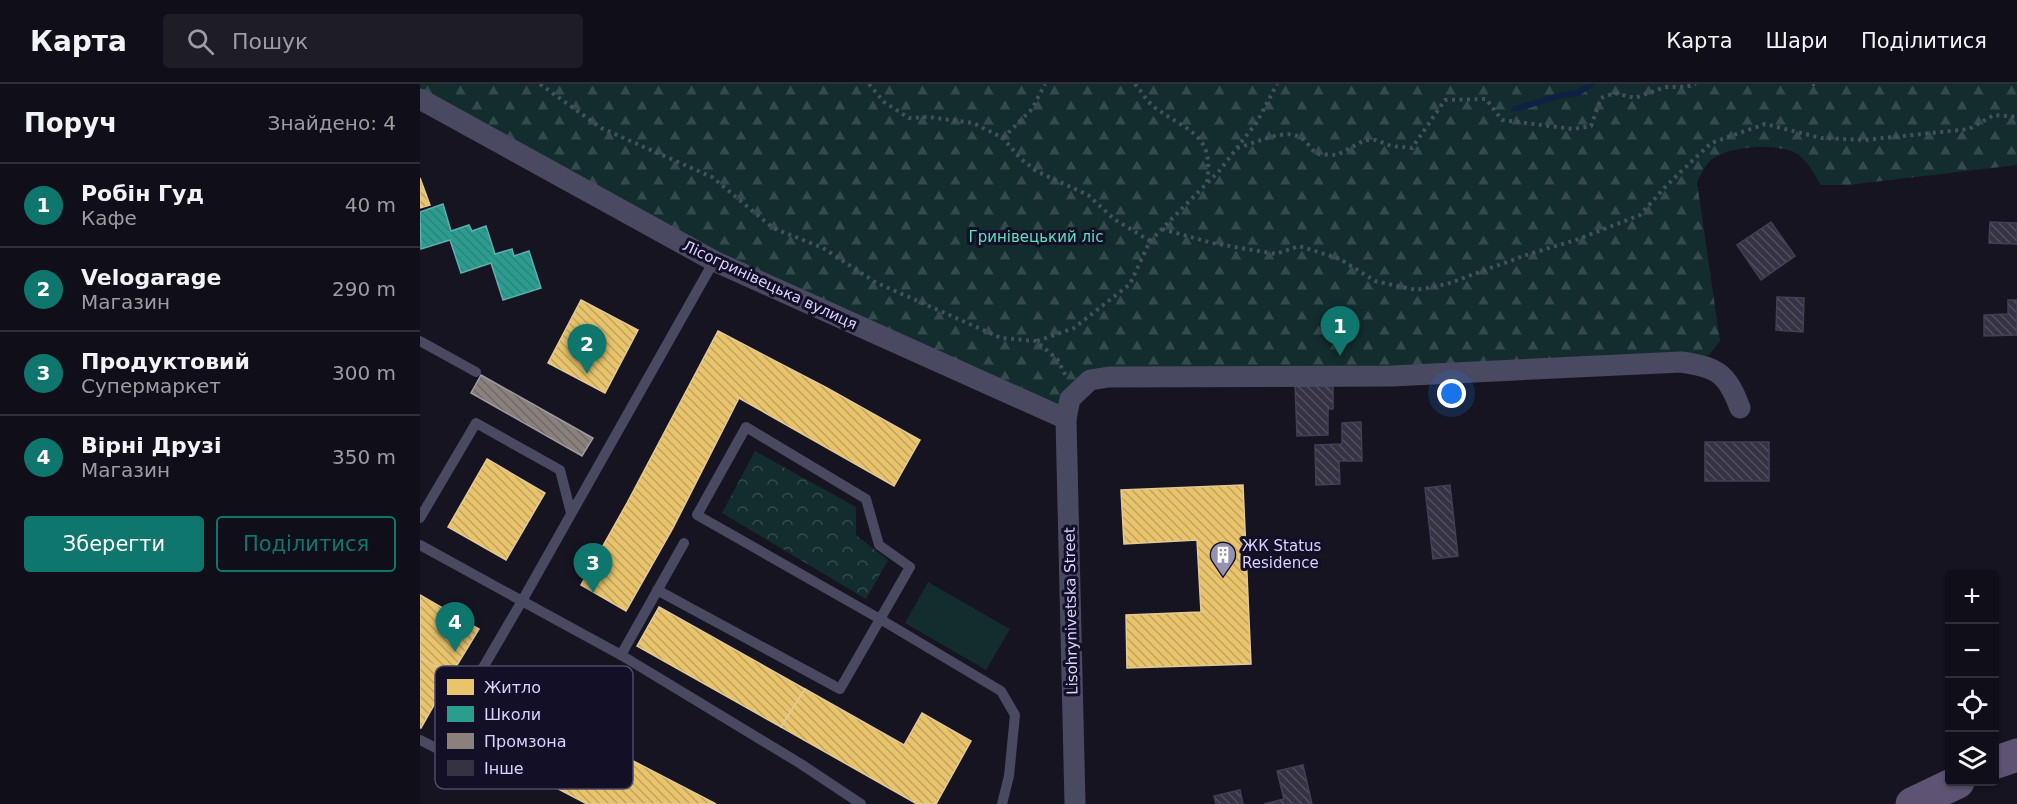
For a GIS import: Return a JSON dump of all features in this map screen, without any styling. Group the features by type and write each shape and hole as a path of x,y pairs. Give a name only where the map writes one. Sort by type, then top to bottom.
{"main road":[{"path":"1999,762 2017,755"},
{"path":"1912,804 1950,786"}],"street":[{"name":"Лісогринівецька вулиця","path":"420,99 714,261 1068,409"},
{"path":"1068,409 1090,380 1109,377 1392,376 1682,362 1706,366 1721,374 1735,394 1740,408"},
{"name":"Lisohrynivetska Street","path":"1068,409 1075,804"}],"lane":[{"path":"484,666 714,261"},
{"path":"420,341 476,372"},
{"path":"420,518 476,423 560,470 571,513"},
{"path":"657,590 840,689 880,619 910,567 879,545 866,499 746,427 697,515 880,619 1001,692 1015,715 1010,776 1002,804"},
{"path":"621,655 684,543"},
{"path":"420,545 621,655 801,764 861,804"},
{"path":"420,740 435,748"}],"path":[{"path":"540,84 601,128 712,177 773,228 823,248 875,282 1001,338 1036,341 1074,328 1130,284 1150,241 1207,183 1237,148 1257,122 1277,84"},
{"path":"869,84 884,102 909,118 928,117 973,123 1003,138 1020,158 1036,171 1088,195 1114,219 1150,241"},
{"path":"1003,138 1032,109 1045,84"},
{"path":"1135,84 1152,105 1188,129 1205,144 1209,168 1207,183"},
{"path":"1237,148 1283,134 1295,135 1307,142 1316,154 1337,155 1365,140 1376,140 1391,146 1412,148 1444,100 1486,99 1502,120 1573,129 1591,126 1601,98 1615,93 1635,98 1665,87 1685,87 1696,84"},
{"path":"1162,229 1212,243 1276,254 1299,246 1340,259 1375,281 1416,290 1447,284 1528,254 1576,240 1640,215 1667,185 1711,143 1765,124 1821,138 1865,140 1969,129 1994,115 2017,117"},
{"path":"1036,341 1057,359 1071,386 1068,409"}],"green space":[{"name":"Гринівецький ліс","path":"420,84 2017,84 2017,165 1848,185 1821,185 1805,161 1791,151 1780,148 1753,147 1717,156 1707,164 1697,182 1720,341 1709,355 1681,362 1090,380 1066,419 714,261 420,99"},
{"path":"755,451 856,507 856,535 888,560 866,599 722,513"},
{"path":"928,582 1010,629 986,670 905,623"}],"building: Житло":[{"path":"420,178 430,205 420,208"},
{"path":"581,300 638,330 605,393 548,363"},
{"path":"718,331 920,440 894,486 739,398 673,528 626,611 581,585"},
{"path":"487,459 545,493 506,560 448,527"},
{"name":"ЖК Status Residence","path":"1243,485 1251,664 1127,668 1126,615 1201,612 1197,540 1124,544 1121,490"},
{"path":"420,595 479,629 456,666 435,666 420,658"},
{"path":"659,607 805,689 781,727 637,646"},
{"path":"420,658 435,666 435,703 420,728"},
{"path":"805,689 904,745 922,713 971,741 936,804 917,804 781,727"},
{"path":"633,761 716,804 587,804 558,789 633,789"}],"building: Школи":[{"path":"443,204 451,231 469,225 472,231 486,226 495,254 512,249 514,256 529,251 541,288 503,300 491,263 461,273 450,240 421,249 420,212"}],"building: Промзона":[{"path":"481,375 593,438 582,456 471,393"}],"building: Інше":[{"path":"1771,222 1795,256 1761,280 1737,245"},
{"path":"1990,222 2017,223 2017,244 1989,243"},
{"path":"1777,297 1804,298 1803,332 1776,330"},
{"path":"2008,300 2017,300 2017,335 1984,336 1984,315 2008,314"},
{"path":"1333,383 1333,409 1328,409 1328,435 1297,436 1295,384"},
{"path":"1361,422 1362,461 1339,461 1340,484 1316,485 1315,445 1342,444 1342,423"},
{"path":"1705,442 1769,442 1769,481 1705,481"},
{"path":"1450,485 1458,556 1433,559 1425,488"},
{"path":"1303,765 1312,804 1264,804 1284,799 1277,771"},
{"path":"1240,790 1243,804 1216,804 1214,796"}],"waterway":[{"path":"1515,109 1558,96 1578,93 1591,84"}],"place":[{"name":"Робін Гуд","path":"1340,356"},
{"name":"Velogarage","path":"587,374"},
{"name":"ЖК Status Residence","path":"1223,578"},
{"name":"Продуктовий","path":"593,593"},
{"name":"Вірні Друзі","path":"455,652"}]}
